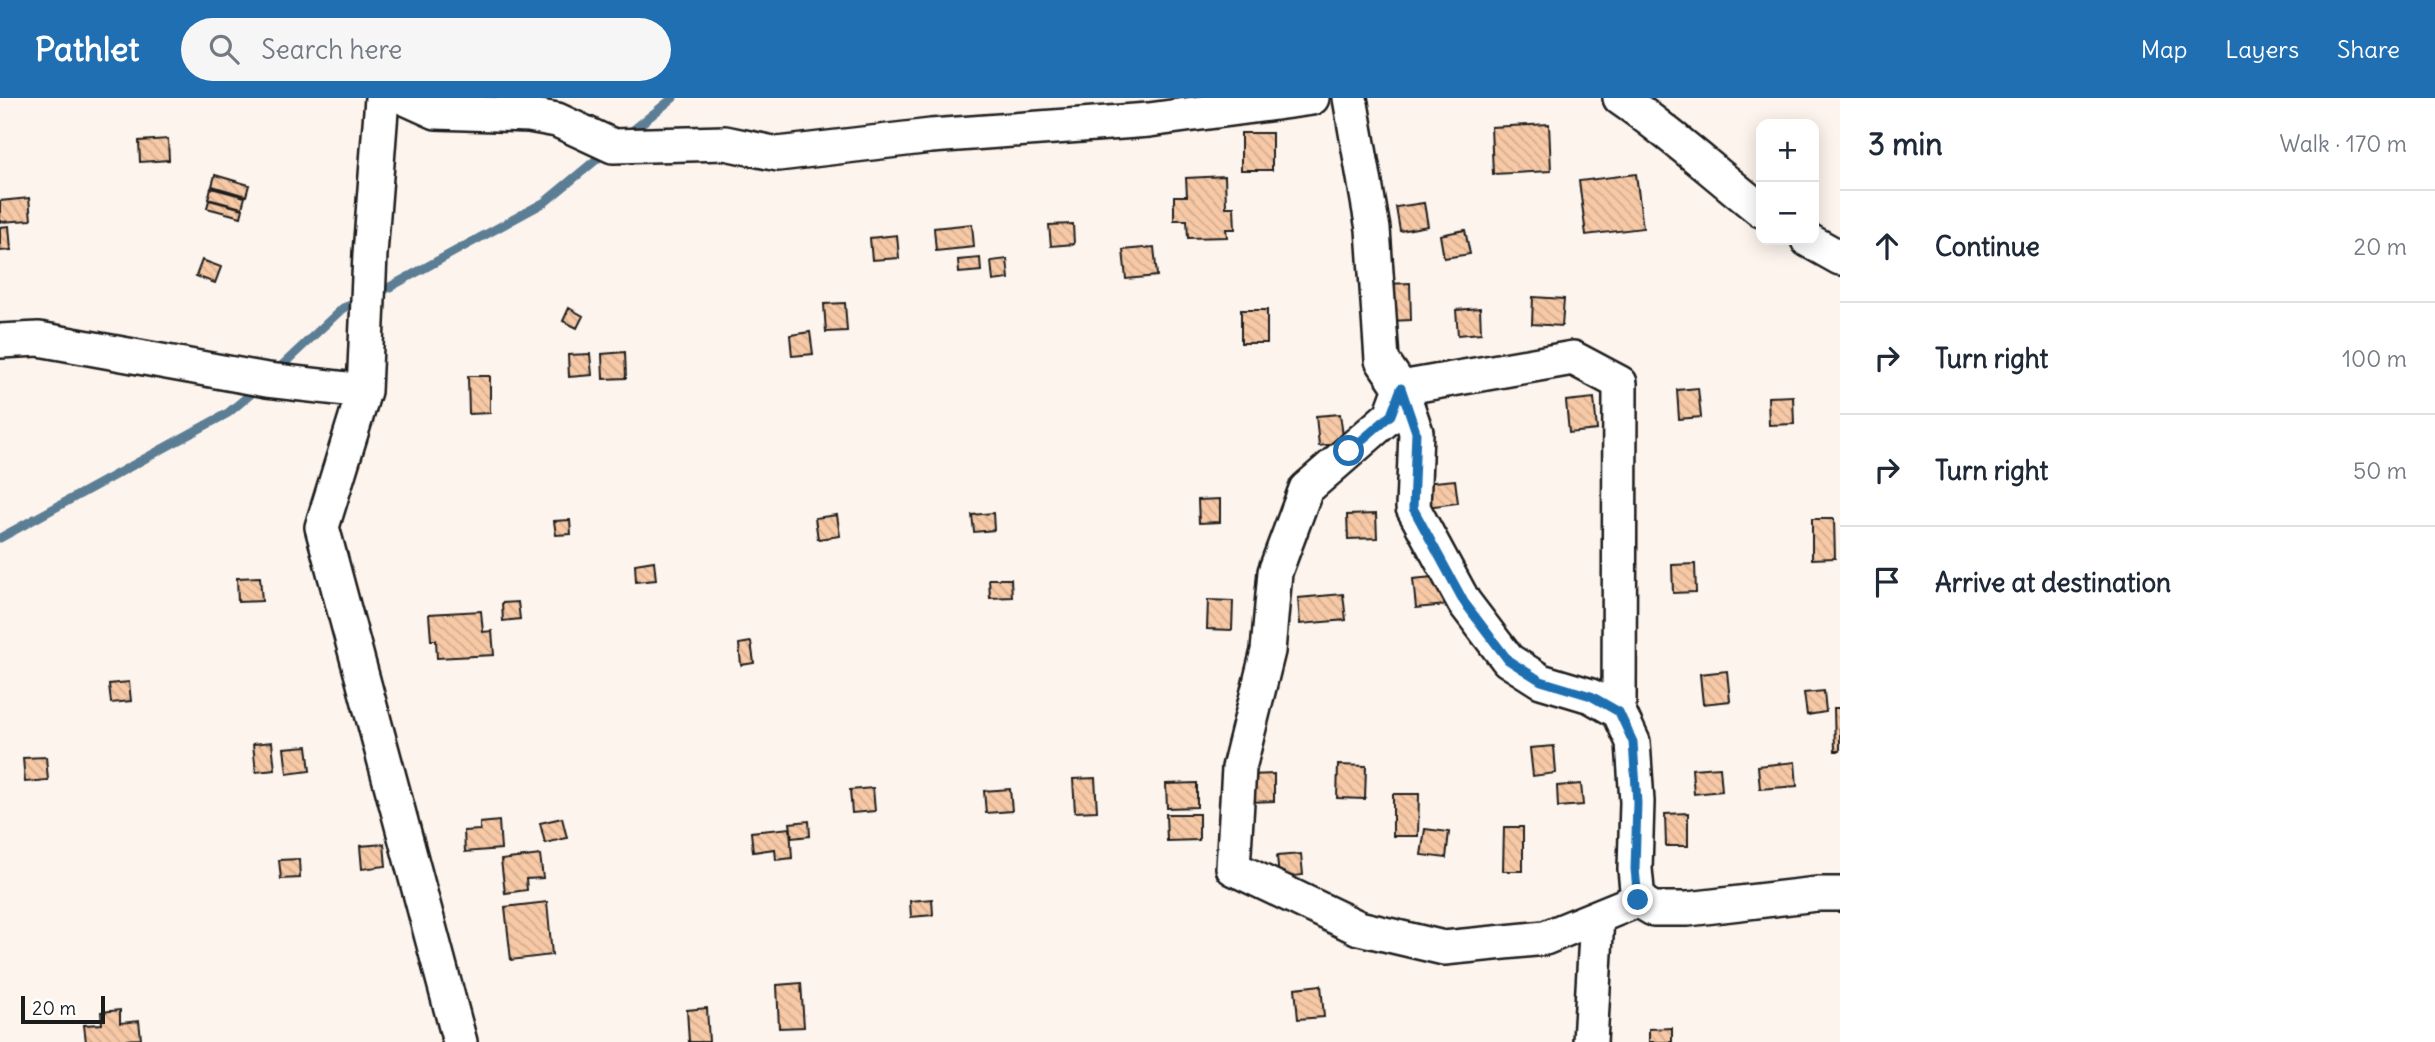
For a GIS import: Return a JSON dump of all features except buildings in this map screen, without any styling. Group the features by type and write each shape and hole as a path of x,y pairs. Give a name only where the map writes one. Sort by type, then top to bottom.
{"street":[{"path":"382,98 370,254 364,391 322,527 460,1042"},
{"path":"405,98 436,111 529,115 557,120 613,146 725,143 778,154 931,136 1149,120 1312,98"},
{"path":"1350,98 1373,229 1382,360 1401,388 1416,432 1413,508 1464,602 1508,660 1541,681 1591,696 1619,712"},
{"path":"1620,98 1663,127 1709,169 1756,206"},
{"path":"1817,245 1840,258"},
{"path":"0,341 39,339 267,380 364,391"},
{"path":"1401,388 1573,358 1620,383 1619,712 1633,742 1638,900"},
{"path":"1401,388 1391,415 1306,489 1275,572 1268,651 1239,768 1233,868 1359,928 1444,948 1545,938 1638,900"},
{"path":"1638,900 1653,909 1688,909 1816,894 1840,894"},
{"path":"1590,1042 1597,917"}],"waterway":[{"path":"627,135 673,98"},
{"path":"377,294 545,202 608,150"},
{"path":"276,371 343,308 361,301"},
{"path":"0,538 228,413 258,388"}],"route":[{"path":"1349,451 1391,415 1401,388 1416,432 1413,508 1464,602 1508,660 1541,681 1591,696 1619,712 1633,742 1638,900"}]}
